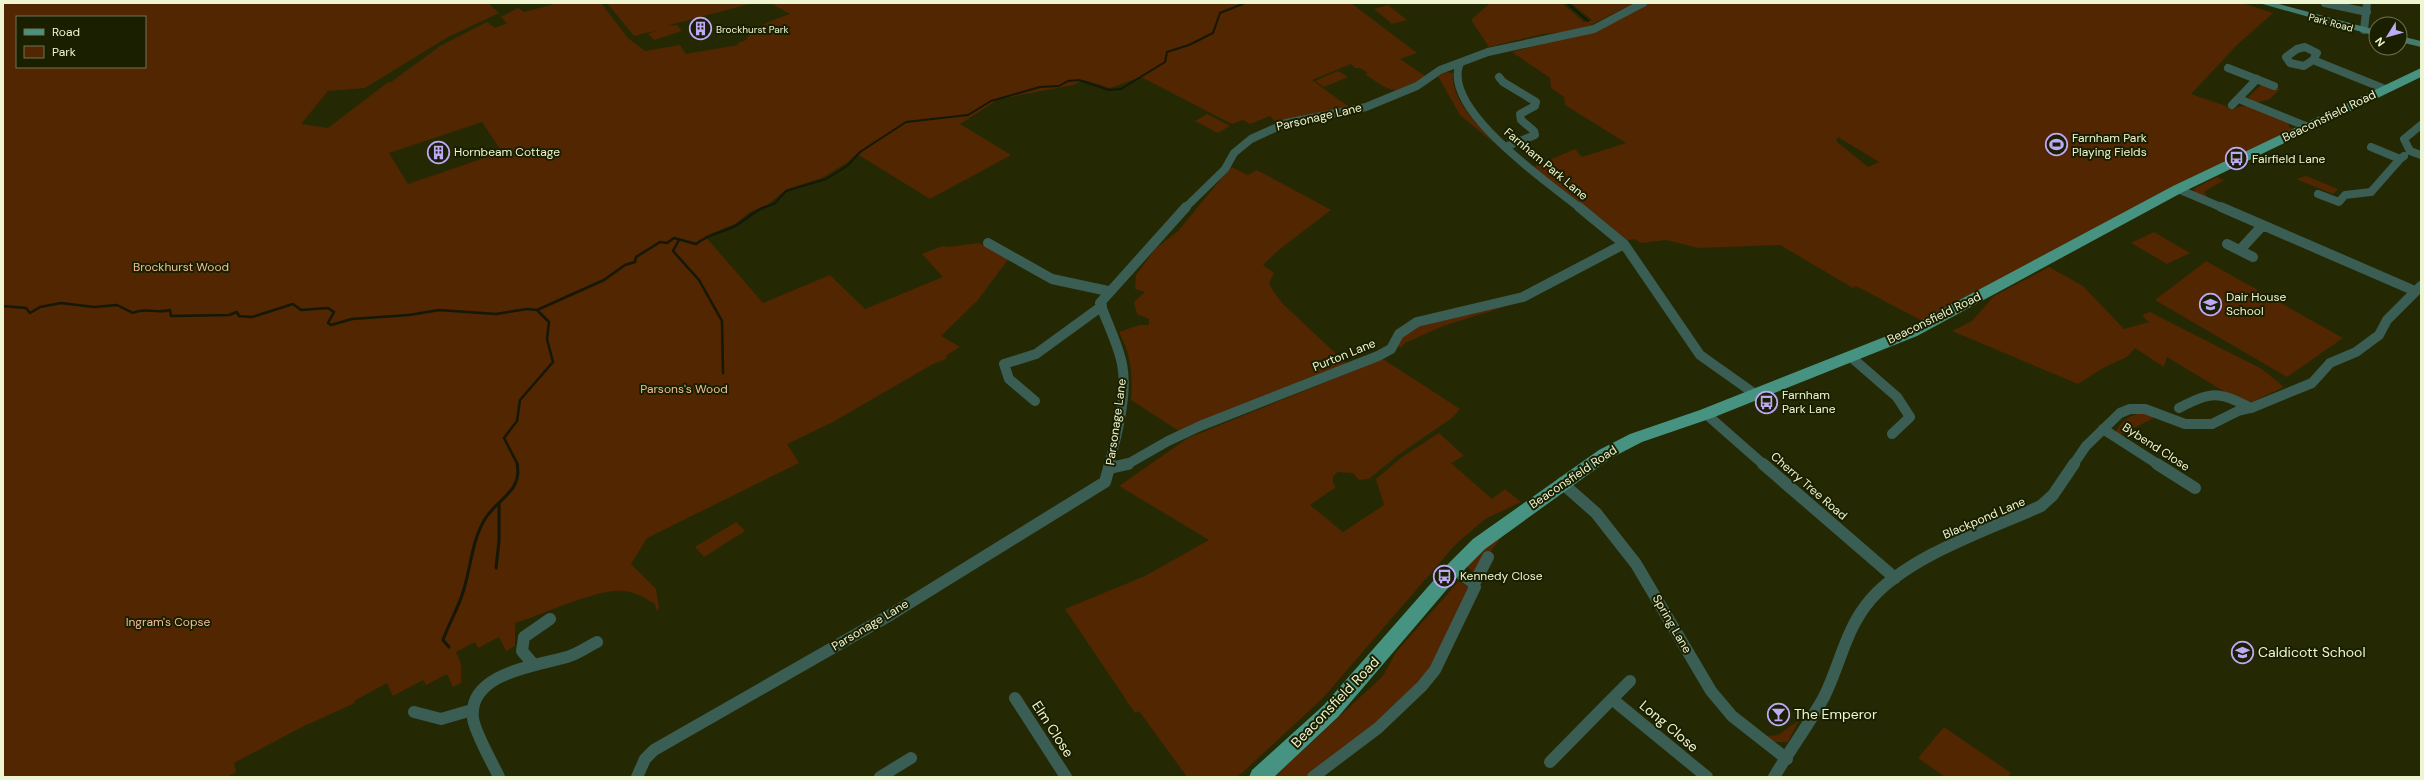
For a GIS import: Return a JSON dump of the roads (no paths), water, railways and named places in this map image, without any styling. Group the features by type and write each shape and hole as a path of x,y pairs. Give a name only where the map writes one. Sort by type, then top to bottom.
{"main road":[{"name":"Park Road","path":"2264,3 2368,31"},
{"path":"2408,41 2421,44"},
{"name":"Beaconsfield Road","path":"1259,777 1331,711 1454,569 1503,525 1605,454 1636,438 1706,414 1851,357 1916,329 2178,189 2421,72"}],"street":[{"name":"Parsonage Lane","path":"637,777 637,773 645,759 654,750 730,704 818,657 1023,534 1105,482 1110,468 1124,380 1122,363 1100,303 1108,292 1192,201 1225,169 1234,153 1251,138 1286,123 1366,107 1417,86 1440,70 1512,45 1594,29 1643,3"},
{"path":"2325,3 2367,12"},
{"path":"2364,30 2367,3"},
{"path":"2313,60 2385,89"},
{"name":"Farnham Park Lane","path":"1460,63 1457,70 1458,88 1482,125 1505,147 1624,244 1700,355 1755,394"},
{"path":"2228,68 2274,86"},
{"path":"1498,80 1536,102 1535,106 1520,114 1521,120 1534,131 1535,134 1505,147"},
{"path":"2232,105 2257,80"},
{"path":"2239,99 2308,127"},
{"path":"2421,125 2404,139 2410,151 2421,155"},
{"path":"2371,148 2400,159"},
{"path":"2318,194 2339,202 2345,195 2371,192 2400,159 2410,151"},
{"path":"2178,189 2262,226 2418,289"},
{"path":"2240,250 2262,226"},
{"path":"988,243 1052,279 1108,292"},
{"name":"Purton Lane","path":"1110,468 1126,465 1169,440 1206,422 1378,356 1391,349 1393,340 1409,326 1422,320 1523,297 1624,244"},
{"path":"2227,244 2253,257"},
{"name":"Blackpond Lane","path":"1774,777 1787,759 1824,696 1844,642 1857,617 1872,598 1895,578 1923,559 2041,506 2053,495 2086,446 2120,413 2130,409 2145,409 2194,425 2212,424 2238,411 2251,408 2312,383 2330,363 2356,352 2379,335 2387,320 2418,289"},
{"path":"1035,401 1009,379 1004,364 1036,354 1102,306"},
{"path":"1851,357 1897,397 1910,417 1906,423 1892,434"},
{"path":"2178,408 2209,394 2223,394 2251,408"},
{"name":"Cherry Tree Road","path":"1706,414 1895,578"},
{"name":"Bybend Close","path":"2103,429 2196,488"},
{"name":"Spring Lane","path":"1562,483 1596,513 1636,564 1711,691 1732,716 1787,759"},
{"path":"1313,777 1368,739 1426,682 1440,660 1466,607 1474,584 1488,557"},
{"path":"1454,569 1474,584"},
{"path":"534,665 522,651 524,637 550,619"},
{"path":"499,777 473,719 472,710 483,688 515,668 534,665 567,656 597,642"},
{"path":"1550,762 1630,681"},
{"name":"Elm Close","path":"1015,698 1066,777"},
{"name":"Long Close","path":"1612,699 1707,777"},
{"path":"414,712 442,719 472,710"},
{"path":"880,777 911,758"}],"waterway":[{"path":"765,207 774,204 786,191 826,179 847,166 860,152 906,122 968,115 991,101 1040,87 1059,86 1068,81 1079,80 1109,90 1121,89 1165,62 1167,52 1189,45 1213,33 1220,13 1245,3"},
{"path":"1567,3 1588,21"},
{"path":"537,310 604,280 625,265 635,262 636,257 660,242 667,243 674,238 696,244 709,236 737,225 765,207"},
{"path":"679,240 673,251 699,280 722,321 723,373"},
{"path":"3,306 26,308 30,313 40,307 61,303 94,307 117,305 133,313 138,311 170,310 171,316 229,315 237,312 239,316 252,317 293,304 301,310 328,308 334,312 328,323 331,325 352,319 409,315 439,310 496,314 527,309 537,310"},
{"path":"518,465 504,438 517,421 520,400 553,362 547,339 549,322 537,310"},
{"path":"449,647 443,640 462,596 477,536 490,512 513,488 518,473 517,464"},
{"path":"496,568 499,541 499,504"}],"place":[{"name":"Brockhurst Park","path":"701,29"},
{"name":"Farnham Park Playing Fields","path":"2056,145"},
{"name":"Hornbeam Cottage","path":"438,152"},
{"name":"Fairfield Lane","path":"2236,159"},
{"name":"Dair House School","path":"2211,304"},
{"name":"Farnham Park Lane","path":"1767,402"},
{"name":"Kennedy Close","path":"1444,576"},
{"name":"Caldicott School","path":"2243,652"},
{"name":"The Emperor","path":"1778,714"}],"park label":[{"name":"Brockhurst Wood","path":"181,267"},
{"name":"Parsons's Wood","path":"684,389"},
{"name":"Ingram's Copse","path":"168,622"}]}
